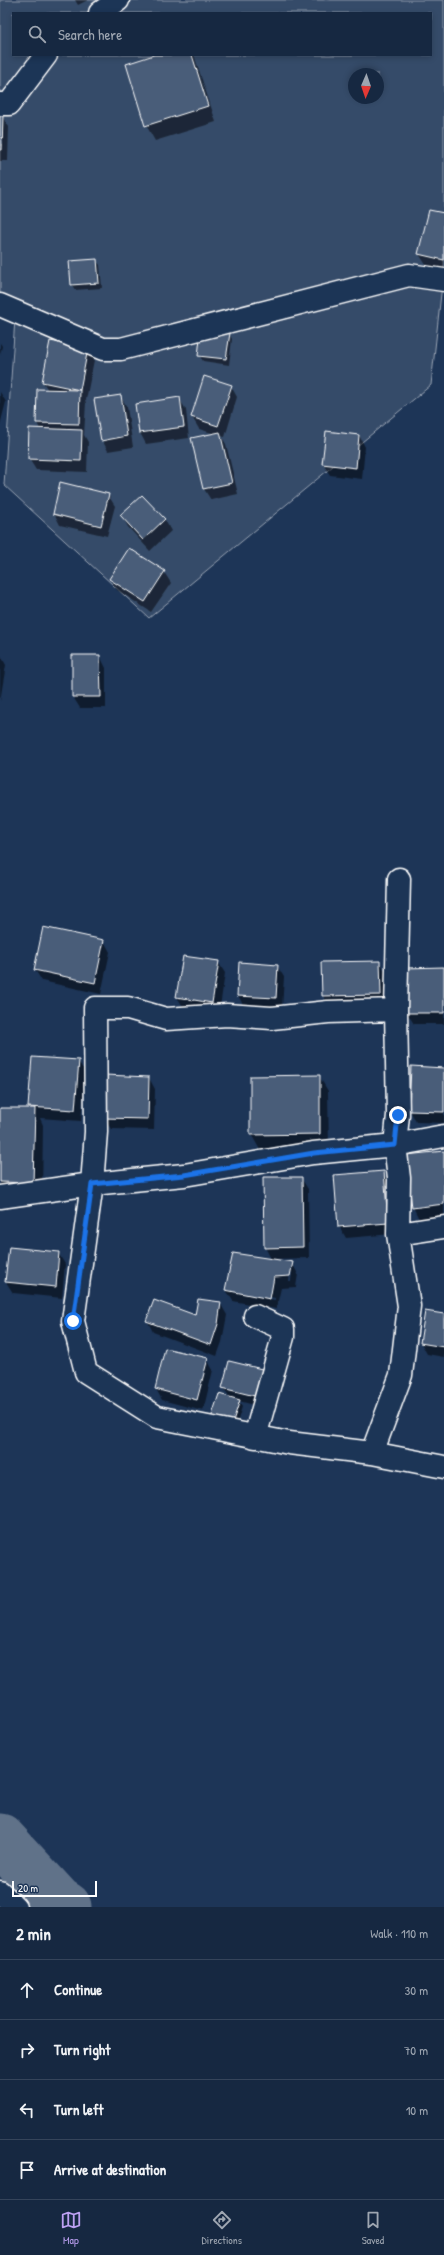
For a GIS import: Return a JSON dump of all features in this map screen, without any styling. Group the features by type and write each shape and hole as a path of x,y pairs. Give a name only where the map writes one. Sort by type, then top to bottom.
{"street":[{"path":"101,12 118,0"},
{"path":"0,104 9,104 45,56"},
{"path":"0,305 103,349 121,349 409,275 444,280"},
{"path":"372,1453 401,1374 408,1306 398,1234 399,1178 395,1145 398,1115 396,1010 399,879"},
{"path":"396,1010 328,1012 272,1018 227,1015 166,1019 128,1008 95,1008 96,1132 92,1184 73,1321 86,1372 157,1417 289,1444 372,1453 444,1467"},
{"path":"0,1197 92,1184 184,1175 314,1153 395,1145 444,1136"},
{"path":"398,1234 444,1227"},
{"path":"255,1316 283,1329 283,1337 256,1437"},
{"path":"0,1892 15,1907"}],"shaded area":[{"path":"0,0 444,0 444,266 431,385 149,618 4,485 16,303 0,298"}],"building":[{"path":"151,56 192,56 208,106 145,126 126,64"},
{"path":"0,115 3,115 2,150 0,150"},
{"path":"429,210 444,213 444,260 418,254"},
{"path":"97,259 99,283 71,285 69,261"},
{"path":"201,329 230,333 226,359 198,356"},
{"path":"50,341 88,348 80,390 42,382"},
{"path":"204,376 232,385 218,426 191,417"},
{"path":"37,389 80,390 79,424 36,423"},
{"path":"121,395 127,436 101,441 94,399"},
{"path":"180,397 184,427 139,433 135,404"},
{"path":"29,428 82,430 81,461 28,459"},
{"path":"326,431 359,435 356,468 322,464"},
{"path":"220,432 232,483 203,489 191,438"},
{"path":"60,482 109,494 101,526 53,514"},
{"path":"142,495 165,519 143,540 120,515"},
{"path":"129,548 165,571 145,602 109,579"},
{"path":"72,655 100,655 101,697 72,697"},
{"path":"43,927 104,940 95,983 34,970"},
{"path":"183,956 219,961 212,1003 176,997"},
{"path":"380,961 381,995 322,996 321,962"},
{"path":"239,962 278,965 276,998 237,996"},
{"path":"444,967 444,1013 406,1013 406,968"},
{"path":"32,1057 79,1060 75,1110 28,1107"},
{"path":"411,1066 444,1068 444,1112 409,1111"},
{"path":"105,1075 149,1077 148,1119 103,1118"},
{"path":"320,1075 320,1134 250,1135 250,1076"},
{"path":"0,1108 35,1108 33,1183 0,1182"},
{"path":"444,1151 444,1204 412,1208 406,1155"},
{"path":"384,1171 388,1223 338,1227 334,1175"},
{"path":"263,1177 302,1177 303,1247 264,1248"},
{"path":"9,1247 59,1252 56,1287 5,1282"},
{"path":"233,1253 293,1262 290,1276 274,1277 270,1299 225,1290"},
{"path":"198,1299 221,1302 218,1324 211,1345 146,1321 154,1300 195,1315"},
{"path":"425,1311 444,1314 444,1347 420,1343"},
{"path":"165,1348 208,1358 197,1400 155,1389"},
{"path":"229,1361 266,1370 259,1397 222,1388"},
{"path":"219,1394 240,1400 232,1424 211,1418"}],"waterway":[{"path":"0,1839 58,1902 66,1907"}],"route":[{"path":"73,1321 92,1184 184,1175 314,1153 395,1145 398,1115"}]}
